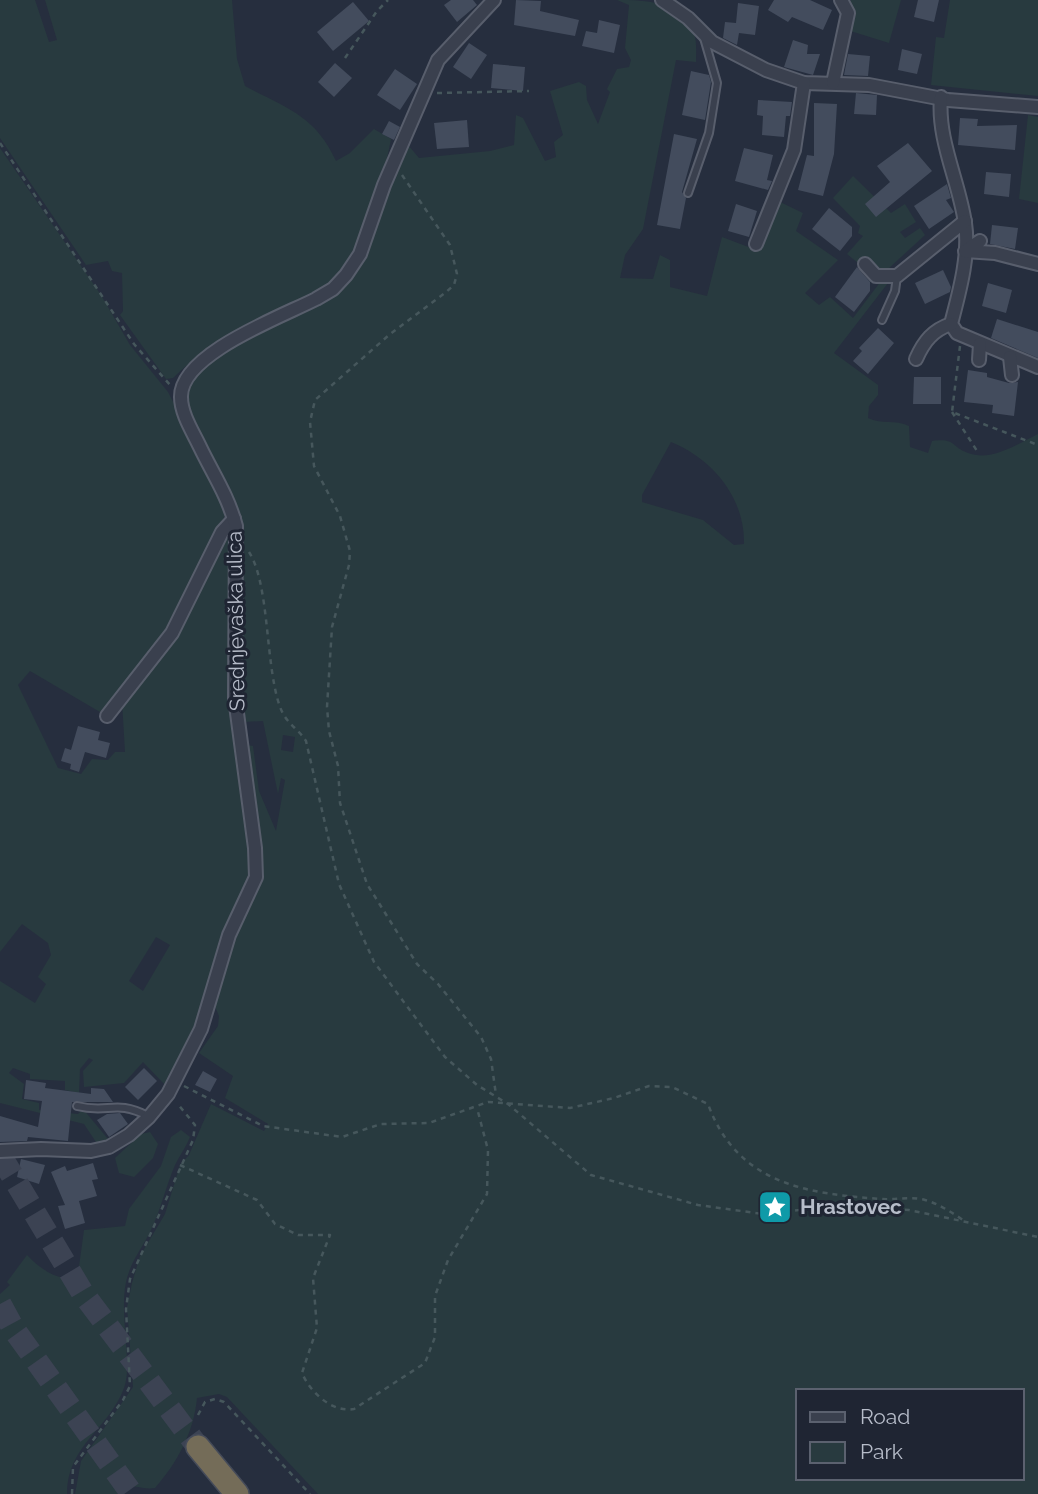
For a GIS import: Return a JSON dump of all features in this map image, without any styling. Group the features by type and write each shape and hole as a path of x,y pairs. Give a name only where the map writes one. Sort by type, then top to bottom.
{"highway":[{"path":"198,1447 237,1494"}],"street":[{"path":"181,396 185,377 207,355 316,299 332,289 346,275 360,254 391,167 438,60 494,0"},
{"path":"662,0 688,18 704,37 765,70 804,83 891,87 941,97 1038,107"},
{"path":"833,83 848,13 841,0"},
{"path":"756,244 794,150 804,83"},
{"path":"941,97 939,117 965,221 965,251 954,328"},
{"path":"865,264 876,276 897,276 965,221"},
{"path":"965,251 980,241"},
{"path":"965,251 995,253 1038,264"},
{"path":"916,359 927,338 938,328 954,328 981,344 1038,367"},
{"path":"979,360 981,344"},
{"path":"1010,357 1012,375"},
{"name":"Srednjevaška ulica","path":"0,1151 41,1149 91,1152 109,1147 129,1135 149,1117 168,1094 201,1028 229,935 256,877 255,848 235,698 234,519 229,499 186,415 181,396"},
{"path":"107,716 172,633 222,532 234,519"}],"lane":[{"path":"688,193 709,133 717,83 704,37"},
{"path":"882,320 895,291 897,276"},
{"path":"77,1106 92,1110 117,1105 132,1108 149,1117"}],"path":[{"path":"345,58 377,11 388,0"},
{"path":"423,93 522,94 529,91"},
{"path":"0,143 134,344 154,370 181,396"},
{"path":"391,167 407,179 450,245 457,274 454,285 445,293 388,335 315,400 310,422 314,466 340,516 350,551 332,627 327,707 329,730 338,766 340,803 367,884 380,909 417,964 438,984 481,1037 491,1059 496,1095"},
{"path":"954,328 961,348 952,412 979,454"},
{"path":"952,412 1038,444"},
{"path":"236,533 253,559 259,580 266,640 280,708 290,727 300,732 306,741 333,863 359,932 374,962 444,1057 477,1085 508,1104 591,1175 698,1205 763,1214 835,1206 909,1210 1038,1237"},
{"path":"175,1081 263,1126 342,1137 381,1124 429,1123 488,1102 546,1104 570,1108 614,1098 649,1086 672,1087 708,1104 718,1132 734,1152 756,1170 784,1182 824,1193 924,1199 967,1222"},
{"path":"72,1494 73,1467 130,1386 125,1309 130,1279 138,1254 155,1229 180,1165 193,1140 195,1125 168,1094"},
{"path":"180,1165 257,1200 275,1224 298,1235 330,1235 313,1278 317,1328 302,1373 308,1387 331,1405 343,1411 354,1409 425,1363 435,1337 435,1296 448,1260 487,1194 488,1150 477,1107"},
{"path":"198,1415 205,1402 215,1399 224,1402 310,1494"}],"green space":[{"path":"0,0 35,0 49,42 57,40 45,0 232,0 237,59 245,86 286,107 309,123 328,145 336,161 350,153 374,129 391,139 369,220 350,259 338,275 325,288 245,328 207,350 173,378 166,379 120,315 123,311 122,273 112,271 108,261 86,265 0,138"},
{"path":"617,0 651,2 671,9 688,23 694,34 696,62 676,60 643,229 625,255 620,278 653,279 660,255 670,260 670,287 707,296 722,237 759,251 778,201 803,213 796,231 838,260 805,293 819,305 830,297 853,318 884,277 888,283 834,353 878,385 878,395 869,406 868,418 909,426 910,447 928,453 932,441 940,440 968,453 995,454 1038,434 1038,1494 318,1494 227,1397 219,1394 197,1398 192,1423 183,1446 155,1488 124,1486 117,1494 75,1494 81,1461 133,1387 127,1307 132,1283 140,1256 165,1214 180,1165 189,1155 211,1104 264,1131 268,1124 225,1098 233,1076 199,1053 218,1026 219,1016 214,1004 224,958 255,892 247,745 253,746 259,791 276,831 285,780 281,778 278,794 263,721 243,722 229,493 188,404 188,389 205,360 268,328 349,276 402,144 408,145 419,158 490,151 514,145 516,115 523,118 545,161 556,157 554,142 563,135 550,91 579,82 586,86 587,100 598,124 610,92 607,89 617,69 629,67 631,60 625,48 629,5","holes":["671,442 686,449 724,482 739,511 744,544 734,545 703,520 642,502 642,495","283,735 295,737 293,752 281,750"]},
{"path":"851,0 901,0 889,43 844,29"},
{"path":"950,0 1038,0 1038,96 931,85 936,37 944,38"},
{"path":"1028,115 1038,117 1038,203 1019,199"},
{"path":"0,148 101,295 130,345 168,392 228,509 177,615 158,646 100,712 30,671 18,685 58,768 81,774 92,759 108,760 115,752 125,752 122,701 163,650 225,533 232,531 230,673 253,872 204,1010 168,1088 143,1062 124,1083 84,1087 83,1071 93,1060 89,1058 80,1069 79,1093 65,1090 65,1081 30,1079 30,1074 13,1068 9,1073 24,1084 22,1099 39,1103 39,1110 78,1114 83,1109 108,1139 106,1143 98,1145 84,1124 0,1103 0,981 35,1003 46,984 38,977 51,955 48,943 22,924 0,952","holes":["156,937 170,945 143,991 129,981"]},
{"path":"853,176 891,213 905,204 916,222 900,232 905,238 920,228 925,235 888,269 882,270 865,256 858,263 847,254 863,236 858,233 860,226 833,198"},
{"path":"181,1130 190,1137 175,1165 155,1222 126,1282 124,1310 127,1366 124,1388 109,1415 74,1463 67,1494 0,1494 0,1294 10,1285 7,1282 27,1255 51,1274 65,1278 78,1274 84,1230 125,1226 129,1209 161,1166 171,1137"},
{"path":"150,1132 158,1144 153,1158 134,1177 119,1173 115,1158 141,1134"}],"building":[{"path":"451,0 473,0 477,5 457,22 444,5"},
{"path":"516,0 541,1 540,11 579,20 575,36 514,25"},
{"path":"774,0 810,0 832,10 823,30 792,17 788,22 768,10"},
{"path":"918,0 939,0 934,22 914,17"},
{"path":"353,2 369,21 333,51 317,32"},
{"path":"738,3 759,6 755,35 739,33 737,45 723,38 725,22 736,23"},
{"path":"599,20 620,25 614,53 582,46 586,31 597,33"},
{"path":"793,40 808,45 807,54 820,54 813,75 784,67"},
{"path":"469,43 487,55 471,79 453,67"},
{"path":"902,49 922,54 917,74 898,70"},
{"path":"848,54 870,56 868,76 844,75"},
{"path":"335,63 352,78 334,97 318,82"},
{"path":"493,64 525,67 523,91 491,88"},
{"path":"395,69 417,84 400,110 377,95"},
{"path":"691,71 709,75 711,82 705,120 682,115"},
{"path":"856,93 877,95 876,115 854,114"},
{"path":"758,100 792,102 790,116 786,116 784,137 762,135 763,116 757,115"},
{"path":"814,103 837,104 834,154 823,196 798,190 807,155 814,156"},
{"path":"960,118 978,119 977,126 1017,125 1015,150 958,145"},
{"path":"467,120 469,147 437,149 434,123"},
{"path":"389,121 400,127 394,140 382,134"},
{"path":"674,134 697,139 682,192 686,198 680,229 657,225"},
{"path":"908,143 932,171 876,217 865,204 890,182 877,166"},
{"path":"744,148 773,155 767,180 772,181 768,190 735,181"},
{"path":"986,172 1011,174 1009,197 984,194"},
{"path":"947,184 951,198 946,200 954,212 929,229 914,206"},
{"path":"736,204 757,211 749,237 728,231"},
{"path":"829,208 852,227 852,236 840,251 812,229"},
{"path":"992,225 1018,228 1015,249 990,244"},
{"path":"857,267 870,282 870,291 854,312 835,297"},
{"path":"943,270 951,287 950,292 925,304 915,283"},
{"path":"988,283 1012,290 1006,313 982,306"},
{"path":"997,319 1038,332 1038,358 991,338"},
{"path":"878,328 894,343 868,374 853,361 862,351 859,348"},
{"path":"968,370 987,373 987,377 1009,383 1018,382 1014,416 992,413 993,405 964,402"},
{"path":"914,377 941,377 941,404 913,404"},
{"path":"78,726 100,732 98,740 110,743 106,758 85,752 79,772 70,769 71,764 61,761 65,748 71,750"},
{"path":"144,1068 157,1081 138,1100 125,1087"},
{"path":"203,1071 217,1079 210,1092 195,1085"},
{"path":"26,1080 46,1083 45,1088 91,1094 91,1088 104,1089 113,1102 72,1102 68,1141 28,1137 27,1141 0,1142 0,1116 38,1127 42,1101 24,1099"},
{"path":"120,1113 128,1124 109,1137 97,1120 107,1114"},
{"path":"21,1159 45,1165 39,1184 17,1177"},
{"path":"93,1163 98,1179 92,1180 97,1196 79,1201 85,1223 65,1229 58,1206 65,1205 51,1172 65,1166 67,1171"}],"tunnel":[{"path":"0,1155 82,1292 198,1447"},
{"path":"0,1304 13,1328 132,1494"}],"place":[{"name":"Hrastovec","path":"775,1207"}]}
